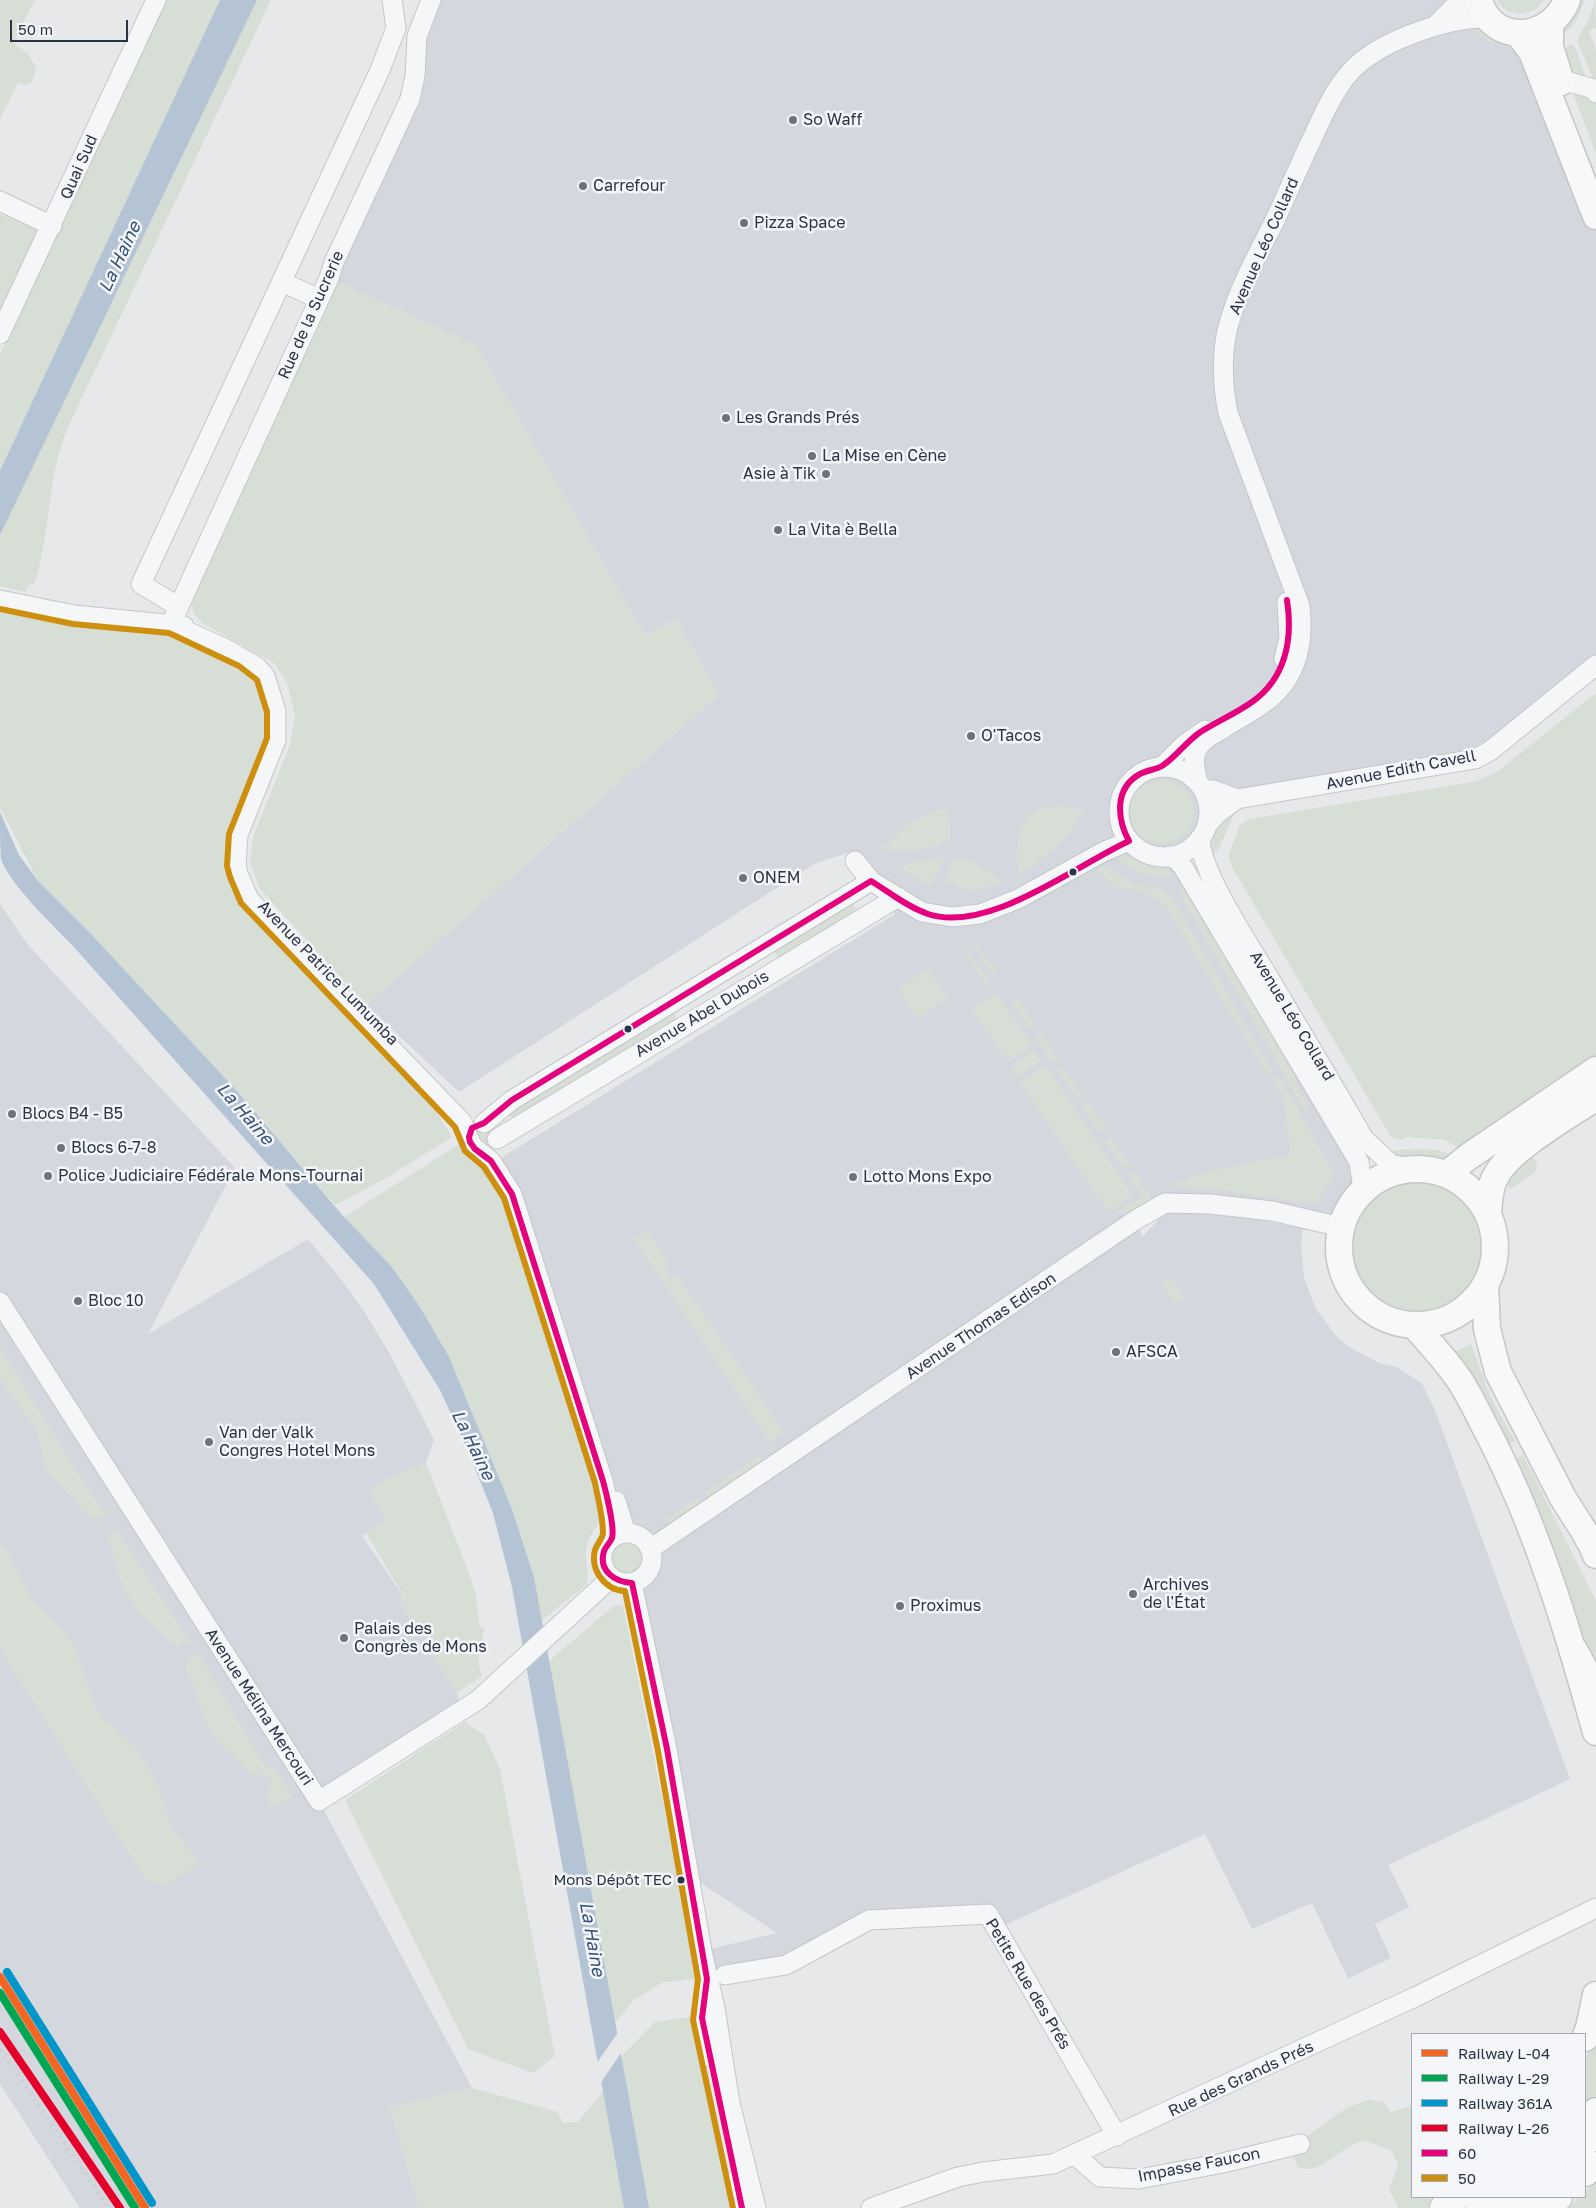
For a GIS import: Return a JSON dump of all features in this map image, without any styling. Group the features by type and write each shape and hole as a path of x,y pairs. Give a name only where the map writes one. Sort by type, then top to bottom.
{"main road":[{"path":"1573,1650 1596,1692"},
{"path":"1588,2161 1596,2132"},
{"path":"1444,2208 1455,2198"},
{"path":"1480,2208 1492,2198"},
{"path":"1516,2208 1527,2198"},
{"path":"1546,2208 1557,2198"}],"street":[{"name":"Quai Sud","path":"0,334 156,0"},
{"path":"179,606 141,584 380,70 396,28 392,0"},
{"name":"Rue de la Sucrerie","path":"171,624 320,299 334,262 410,99 415,76 417,36 431,0"},
{"name":"Avenue Léo Collard","path":"1436,25 1455,6 1466,0"},
{"path":"1484,9 1502,28 1518,33 1534,32 1550,24 1563,10 1567,0"},
{"name":"Avenue Léo Collard","path":"1200,786 1194,761 1198,747 1210,736 1269,700 1279,690 1294,664 1302,640 1303,626 1300,606 1291,579 1228,413 1223,388 1222,365 1228,326 1249,274 1339,85 1357,65 1374,53 1436,25 1477,18 1484,9"},
{"path":"1550,24 1550,47 1559,78 1596,166"},
{"path":"1518,33 1532,52 1596,216"},
{"path":"1559,78 1594,89 1596,93"},
{"path":"0,201 52,226"},
{"path":"282,282 320,299"},
{"path":"1162,767 1198,734 1261,696 1271,684 1282,665 1290,638 1286,600 1291,579"},
{"name":"Avenue Patrice Lumumba","path":"6,601 74,615 171,624 228,650 257,666 265,676 276,710 276,740 236,844 238,874 249,899 462,1122 488,1136 496,1154 519,1192 559,1308 619,1536"},
{"name":"Avenue Edith Cavell","path":"1203,831 1217,814 1237,799 1475,759 1490,750 1596,665"},
{"path":"1175,768 1188,774 1200,786 1208,802 1203,831 1192,847 1169,856 1151,855 1136,847 1130,841 1120,821 1119,809 1121,796 1137,775 1149,769 1175,768"},
{"path":"1200,786 1237,799"},
{"name":"Avenue Léo Collard","path":"1203,831 1200,846 1207,867 1232,917 1364,1139 1392,1165 1413,1168"},
{"path":"855,861 871,882 898,896 922,912 946,917 980,914 1018,899 1103,852 1130,841"},
{"name":"Avenue Léo Collard","path":"1169,856 1178,861 1187,872 1359,1162 1363,1190"},
{"name":"Avenue Abel Dubois","path":"488,1136 512,1100 871,882"},
{"name":"Avenue Abel Dubois","path":"488,1136 898,896"},
{"path":"1447,1174 1468,1157 1596,1070"},
{"path":"1488,1214 1490,1190 1494,1178 1508,1159 1596,1097"},
{"path":"1413,1168 1430,1169 1447,1174 1464,1184 1478,1197 1488,1214 1494,1232 1495,1250 1492,1268 1485,1286 1472,1303 1455,1316 1435,1323 1414,1325 1397,1323 1380,1316 1354,1294 1345,1278 1340,1262 1338,1244 1341,1227 1350,1206 1363,1190 1378,1179 1395,1172 1413,1168"},
{"name":"Avenue Thomas Edison","path":"650,1549 1134,1221 1165,1203 1239,1206 1341,1227"},
{"path":"1485,1286 1487,1329 1498,1372 1563,1498 1594,1547"},
{"name":"Avenue Mélina Mercouri","path":"0,1302 319,1801 478,1700 611,1578"},
{"path":"1414,1325 1462,1384 1499,1454 1522,1506 1573,1650 1596,1732"},
{"path":"619,1536 641,1538 650,1549 652,1556 649,1570 639,1580 625,1584 611,1578 606,1572 602,1558 606,1543 619,1536"},
{"path":"632,1583 716,1977 715,2008 730,2103 756,2208"},
{"name":"Rue des Grands Prés","path":"872,2208 958,2177 1054,2164 1415,1997 1596,1908"},
{"name":"Petite Rue des Prés","path":"716,1977 786,1965 869,1920 988,1914 1117,2136"},
{"path":"716,1977 702,2018 742,2208"},
{"path":"1586,2036 1596,1995"},
{"name":"Impasse Faucon","path":"1075,2155 1100,2177 1139,2179 1223,2163 1300,2144"}],"shaded area":[{"path":"0,0 35,0 13,43 28,53 36,68 32,82 23,85 18,83 0,119"},
{"path":"166,0 271,0 67,429 55,468 43,546 34,585 29,584 25,592 0,586 0,354"},
{"path":"431,0 1479,0 1489,18 1502,28 1518,33 1532,52 1596,216 1596,654 1486,744 1473,751 1237,789 1227,807 1217,814 1207,825 1200,838 1185,851 1378,1179 1363,1189 1350,1207 1341,1227 1272,1211 1210,1204 1165,1203 1134,1221 1143,1236 1164,1214 1187,1208 1237,1212 1269,1222 1303,1228 1301,1244 1304,1278 1316,1309 1336,1336 1349,1347 1379,1363 1396,1367 1422,1383 1436,1413 1570,1779 1388,1865 1409,1907 1375,1924 1391,1958 1348,1979 1312,1903 1252,1929 1205,1834 998,1928 988,1914 869,1920 786,1965 707,1979 702,1951 777,1933 690,1876 644,1635 613,1506 516,1195 496,1161 895,914 884,889 871,881 850,852 814,864 459,1092 366,1005 719,695 676,619 645,635 476,345 329,278 334,262 410,99 415,76 417,36"},
{"path":"1497,0 1544,0 1534,10 1513,13 1501,6"},
{"path":"1572,0 1584,0 1580,12 1566,32 1555,37"},
{"path":"1595,0 1596,28 1589,31 1596,50 1596,86 1577,40 1590,16"},
{"path":"1478,23 1519,50 1491,43 1479,35 1469,24"},
{"path":"1572,44 1575,47 1588,83 1572,77 1557,52"},
{"path":"1572,87 1596,101 1596,153 1574,96"},
{"path":"0,214 41,232 0,320"},
{"path":"334,280 476,345 645,635 676,619 719,695 366,1005 260,889 250,863 253,837 290,745 295,716 287,683 274,663 204,624 194,614 190,600"},
{"path":"0,611 76,625 169,633 234,659 256,676 269,711 266,742 230,866 422,1090 452,1137 386,1178 335,1205 237,1091 38,881 0,807"},
{"path":"1596,693 1596,1065 1467,1152 1444,1140 1407,1137 1401,1140 1391,1137 1232,867 1228,856 1240,825 1249,819 1477,781 1498,771"},
{"path":"1162,780 1180,786 1188,794 1194,812 1188,830 1180,838 1162,844 1144,838 1136,830 1130,812 1136,794 1144,786"},
{"path":"1064,806 1082,810 1078,820 1056,847 1019,875 1017,859 1018,841 1027,818 1033,812 1040,809"},
{"path":"939,809 946,809 951,828 950,843 944,841 942,845 912,850 896,851 881,849 909,823"},
{"path":"1235,811 1219,849 1210,857 1211,842 1216,830"},
{"path":"1114,855 1146,862 1177,876 1159,877 1143,873 1128,866"},
{"path":"946,856 931,886 924,884 899,866"},
{"path":"954,858 980,866 1002,882 974,890 961,888 945,881"},
{"path":"1105,865 1135,884 1160,889 1172,897 1273,1072 1268,1076 1166,907 1142,892 1114,887 1097,870"},
{"path":"1185,884 1295,1070 1296,1084 1309,1109 1305,1111 1180,895 1180,891"},
{"path":"851,901 856,909 854,913 782,958 778,957 772,949"},
{"path":"0,904 28,945 235,1168 148,1334 308,1239 365,1313 390,1354 434,1440 426,1463 388,1479 369,1491 387,1520 362,1536 404,1597 399,1600 457,1693 462,1710 319,1801 472,2088 390,2107 419,2208 80,2208 0,2084"},
{"path":"976,942 991,965 993,964 998,971 992,974 972,943"},
{"path":"966,948 991,984 987,986 963,950"},
{"path":"928,969 948,998 918,1019 898,989"},
{"path":"996,993 1032,1045 1008,1062 972,1009"},
{"path":"1017,997 1037,1029 1027,1026 1011,1001"},
{"path":"673,1010 678,1020 513,1120 507,1110"},
{"path":"1040,1032 1061,1063 1051,1061 1034,1036"},
{"path":"1034,1050 1042,1061 1018,1077 1011,1066"},
{"path":"1045,1065 1133,1195 1110,1211 1106,1209 1020,1082"},
{"path":"1064,1068 1085,1098 1075,1096 1058,1071"},
{"path":"1279,1075 1335,1175 1317,1202 1312,1204 1227,1191 1169,1185 1213,1170 1288,1156 1290,1150 1283,1094 1279,1093 1271,1080"},
{"path":"1088,1102 1109,1133 1098,1131 1082,1106"},
{"path":"479,1127 489,1129 492,1132 492,1142 486,1147 473,1134"},
{"path":"1111,1137 1132,1168 1122,1166 1105,1141"},
{"path":"463,1142 512,1213 555,1349 601,1509 600,1519 586,1550 587,1584 541,1621 534,1577 512,1509 449,1357 420,1307 344,1217"},
{"path":"1397,1150 1438,1150 1458,1157 1443,1162 1433,1162 1412,1160 1386,1154"},
{"path":"1529,1157 1536,1160 1537,1170 1511,1189 1507,1183 1507,1169"},
{"path":"1135,1172 1150,1196 1149,1201 1128,1212 1115,1213 1143,1196 1129,1176"},
{"path":"1418,1181 1444,1186 1455,1192 1465,1201 1474,1211 1480,1222 1485,1248 1480,1274 1474,1285 1465,1295 1455,1304 1444,1310 1418,1315 1392,1310 1381,1304 1371,1295 1362,1285 1356,1274 1351,1248 1356,1222 1362,1211 1371,1201 1381,1192 1392,1186"},
{"path":"648,1230 670,1264 665,1268 671,1278 677,1274 784,1432 770,1442 634,1239"},
{"path":"1170,1276 1185,1299 1175,1304 1160,1283"},
{"path":"1471,1344 1490,1396 1515,1441 1507,1446 1452,1353"},
{"path":"0,1347 108,1517 91,1519 46,1470 37,1432 0,1379"},
{"path":"763,1453 762,1462 709,1498 705,1492"},
{"path":"1523,1455 1596,1601 1596,1678 1513,1460"},
{"path":"426,1463 470,1576 476,1596 479,1626 484,1628 478,1662 482,1676 457,1693 399,1600 404,1596 366,1533 387,1519 369,1491 388,1479"},
{"path":"699,1497 702,1502 670,1524 666,1519"},
{"path":"115,1527 190,1641 178,1647 173,1645 139,1613 124,1591 107,1536"},
{"path":"632,1538 639,1541 645,1547 648,1558 647,1566 639,1575 632,1578 624,1578 617,1575 609,1566 608,1554 611,1547 620,1539"},
{"path":"0,1543 9,1554 33,1601 64,1630 77,1651 93,1701 101,1715 133,1745 147,1764 157,1783 173,1831 200,1863 164,1886 145,1879 0,1649"},
{"path":"615,1605 623,1606 699,1979 663,1982 634,2000 615,2023 549,1661"},
{"path":"198,1653 267,1769 274,1767 293,1796 272,1807 267,1794 273,1780 260,1774 253,1776 214,1737 206,1723 185,1668 189,1659"},
{"path":"465,1722 484,1735 500,1769 555,2056 533,2073 468,2049 345,1800"},
{"path":"697,2016 735,2208 648,2208 621,2057 655,2022"},
{"path":"1596,2031 1596,2099 1586,2106 1586,2056"},
{"path":"472,2088 558,2112 563,2123 578,2122 604,2090 624,2208 419,2208 390,2107"},
{"path":"1368,2100 1384,2102 1390,2112 1411,2106 1411,2198 1438,2198 1427,2208 1399,2208 1389,2190 1398,2164 1391,2150 1362,2140 1316,2168 1298,2168 1293,2156 1298,2142 1348,2107"},
{"path":"1596,2181 1596,2208 1568,2208 1578,2198 1586,2198 1586,2191"}],"water":[{"name":"La Haine","path":"220,0 257,0 0,535 0,471"},
{"name":"La Haine","path":"0,812 19,855 38,881 90,933 237,1091 344,1217 391,1266 420,1307 449,1357 512,1509 534,1577 649,2208 624,2208 512,1587 493,1513 468,1451 440,1390 374,1284 73,946 22,892 1,859"}],"pier":[{"path":"619,2031 623,2050 600,2084 596,2064"}],"railway":[{"path":"0,2049 109,2208"}],"rail line":[{"name":"361A","path":"7,1972 152,2203"},
{"name":"L-04","path":"0,1977 145,2208"},
{"name":"L-29","path":"0,1993 135,2208"},
{"name":"L-26","path":"0,2032 120,2208"}],"transit line":[{"name":"60","path":"742,2208 702,2018 707,1979 667,1749 632,1583 614,1578 603,1564 604,1551 613,1533 603,1481 512,1194 491,1161 475,1149 470,1142 469,1137 472,1128 484,1123 512,1100 871,881 905,903 928,914 952,918 977,915 1031,894 1129,841 1122,823 1120,804 1126,787 1132,780 1143,773 1162,766 1199,733 1252,702 1273,681 1280,669 1288,643 1289,615 1287,600"},
{"name":"50","path":"0,609 73,624 169,633 239,666 257,680 267,712 267,738 229,834 227,866 241,903 455,1127 465,1151 484,1167 504,1198 595,1483 603,1533 595,1550 595,1565 605,1583 618,1590 625,1591 658,1751 698,1979 693,2020 733,2208"}],"place":[{"name":"So Waff","path":"793,120"},
{"name":"Carrefour","path":"583,186"},
{"name":"Pizza Space","path":"744,223"},
{"name":"Les Grands Prés","path":"726,418"},
{"name":"La Mise en Cène","path":"812,456"},
{"name":"Asie à Tik","path":"826,474"},
{"name":"La Vita è Bella","path":"778,530"},
{"name":"O'Tacos","path":"971,736"},
{"name":"ONEM","path":"743,878"},
{"name":"Blocs B4 - B5","path":"12,1114"},
{"name":"Blocs 6-7-8","path":"61,1148"},
{"name":"Police Judiciaire Fédérale Mons-Tournai","path":"48,1176"},
{"name":"Lotto Mons Expo","path":"853,1177"},
{"name":"Bloc 10","path":"78,1301"},
{"name":"AFSCA","path":"1116,1352"},
{"name":"Van der Valk Congres Hotel Mons","path":"209,1442"},
{"name":"Archives de l'État","path":"1133,1594"},
{"name":"Proximus","path":"900,1606"},
{"name":"Palais des Congrès de Mons","path":"344,1638"},
{"name":"Mons Dépôt TEC","path":"681,1880"}]}
